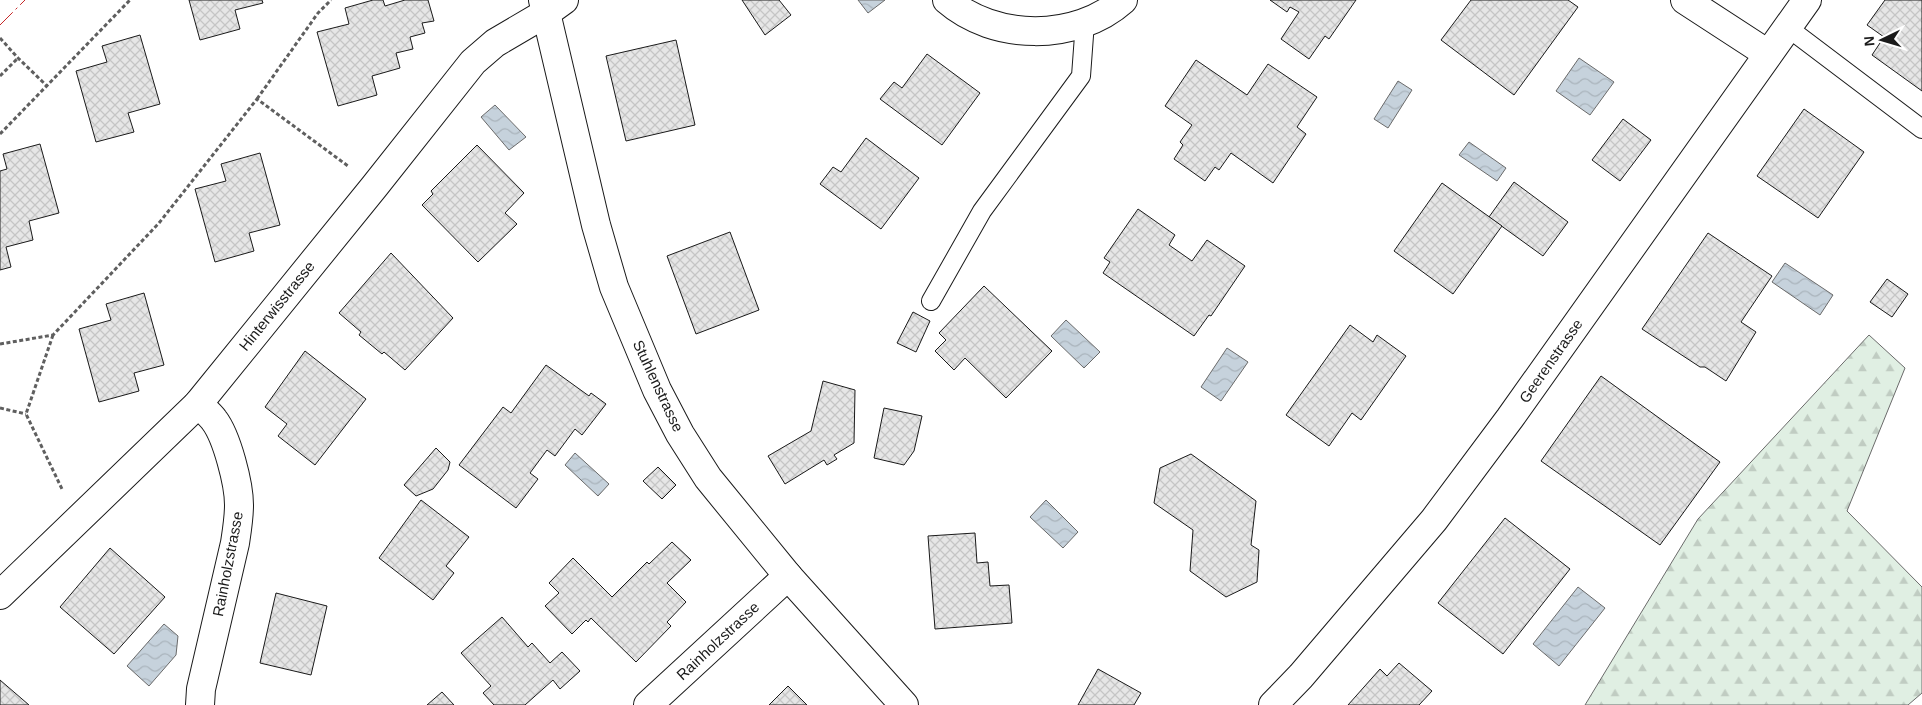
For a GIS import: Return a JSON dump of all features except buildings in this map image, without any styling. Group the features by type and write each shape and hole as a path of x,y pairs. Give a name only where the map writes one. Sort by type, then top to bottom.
{"street":[{"path":"947,0 970,16 1009,29 1054,30 1101,16 1122,0"},
{"path":"1685,0 1768,54"},
{"name":"Geerenstrasse","path":"1272,705 1301,676 1434,520 1510,418 1806,0"},
{"name":"Hinterwisstrasse","path":"0,595 198,404 374,187 472,62 551,4"},
{"name":"Stuhlenstrasse","path":"551,4 596,225 614,287 658,390 680,434 708,478 788,576 904,705"},
{"name":"Rainholzstrasse","path":"198,404 214,418 222,433 229,454 239,502 235,543 201,689 200,705"},
{"name":"Rainholzstrasse","path":"648,705 788,576"}],"lane":[{"path":"930,301 982,211 1081,76 1084,22"},
{"path":"1787,28 1922,129"}],"path":[{"path":"0,134 130,0"},
{"path":"77,520 26,414 53,335 159,223 257,99 318,13 332,0"},
{"path":"0,38 47,86"},
{"path":"0,76 18,58"},
{"path":"257,99 374,187"},
{"path":"0,344 53,335"},
{"path":"0,408 26,414"}],"green space":[{"path":"1869,335 1905,368 1847,511 1922,587 1922,693 1908,705 1585,705 1698,519"}],"water":[{"path":"858,0 885,0 868,13"},
{"path":"1579,58 1614,82 1590,115 1556,91"},
{"path":"1398,81 1412,90 1388,128 1374,119"},
{"path":"495,105 526,137 509,150 481,117"},
{"path":"1469,142 1506,168 1497,181 1459,155"},
{"path":"1785,263 1833,295 1820,315 1772,282"},
{"path":"1066,320 1100,352 1084,368 1051,336"},
{"path":"1227,348 1248,362 1221,401 1201,387"},
{"path":"575,453 609,484 598,496 565,465"},
{"path":"1046,500 1078,532 1063,548 1030,517"},
{"path":"1578,587 1605,608 1559,666 1533,644"},
{"path":"164,624 178,636 176,655 149,686 127,666"}],"power":[{"path":"0,25 25,0"}]}
